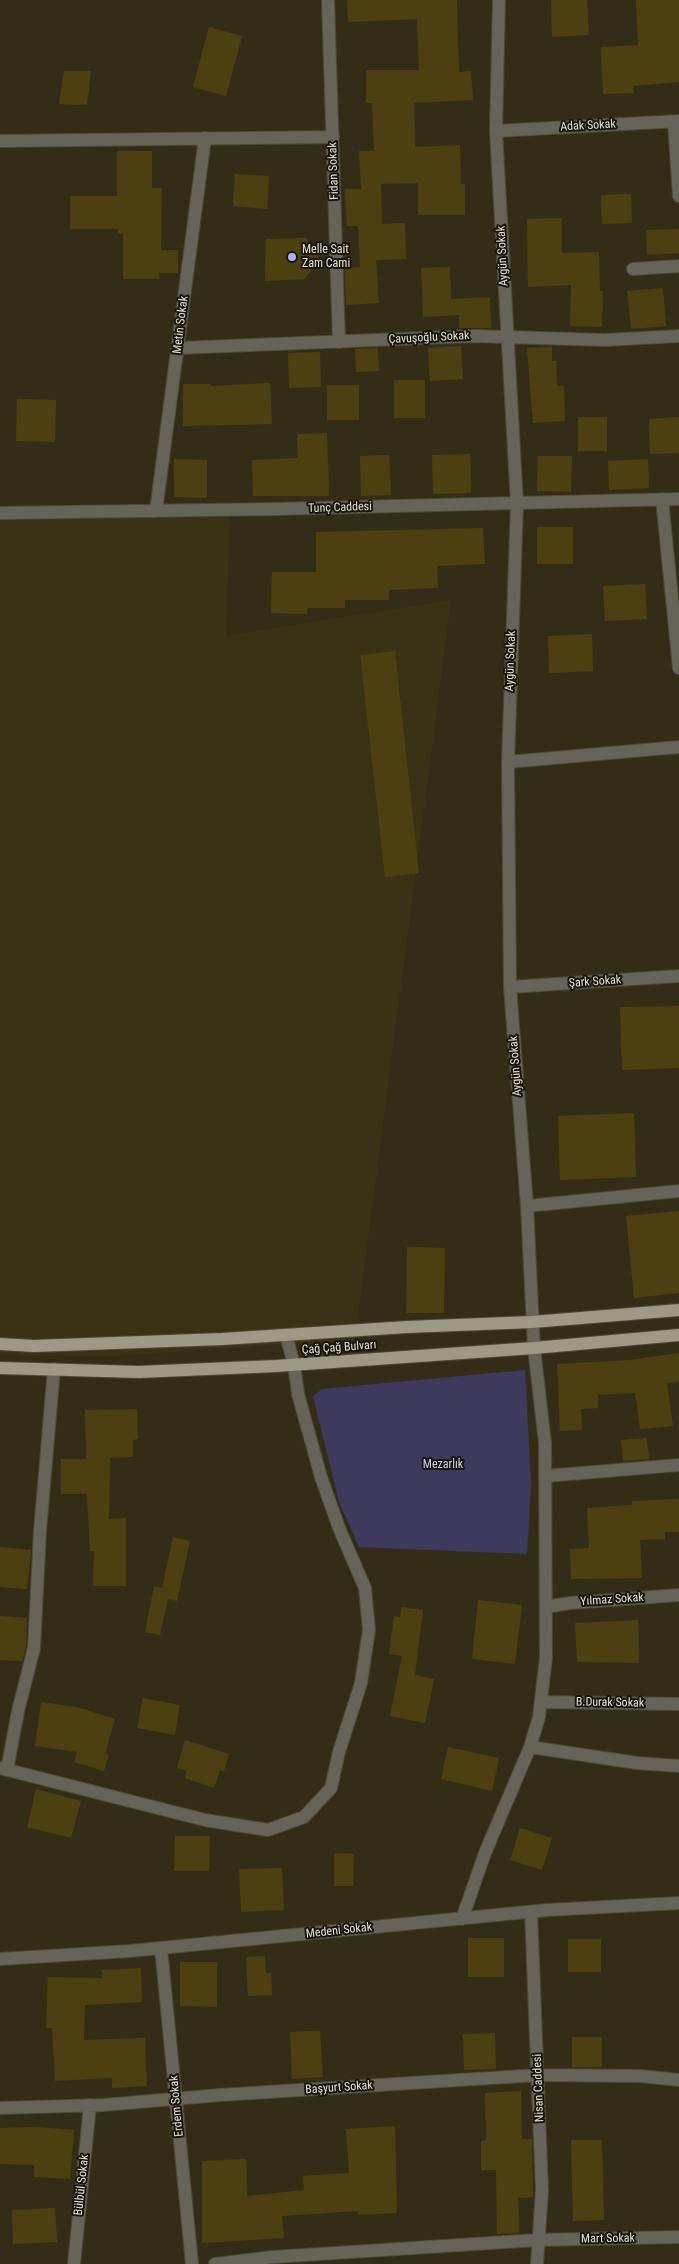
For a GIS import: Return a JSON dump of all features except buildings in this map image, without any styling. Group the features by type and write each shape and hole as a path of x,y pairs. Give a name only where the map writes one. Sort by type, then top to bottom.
{"main road":[{"name":"Çağ Çağ Bulvarı","path":"0,1344 44,1345 286,1335 532,1322 679,1310"},
{"name":"Çağ Çağ Bulvarı","path":"0,1368 139,1372 294,1365 534,1348 679,1335"}],"street":[{"name":"Fidan Sokak","path":"328,0 339,342"},
{"name":"Aygün Sokak","path":"462,1919 485,1853 530,1747 539,1717 546,1657 545,1443 532,1322 527,1206 510,987 508,762 517,504 496,130 499,0"},
{"path":"676,122 679,196"},
{"name":"Adak Sokak","path":"496,130 676,122"},
{"path":"0,141 333,137"},
{"name":"Metin Sokak","path":"156,511 205,138"},
{"path":"633,269 679,266"},
{"name":"Çavuşoğlu Sokak","path":"178,348 507,335 604,340 679,336"},
{"name":"Tunç Caddesi","path":"0,513 517,504 679,498"},
{"path":"662,499 679,663"},
{"path":"508,762 679,747"},
{"name":"Şark Sokak","path":"510,987 679,976"},
{"path":"527,1206 679,1191"},
{"path":"54,1369 42,1512 34,1648 3,1769 205,1820 268,1830 304,1817 331,1788 339,1752 361,1683 369,1630 365,1588 339,1528 321,1477 298,1394 294,1365 286,1335"},
{"path":"545,1476 679,1466"},
{"name":"Yılmaz Sokak","path":"546,1607 570,1603 679,1595"},
{"name":"B.Durak Sokak","path":"541,1702 679,1704"},
{"path":"530,1747 637,1763 679,1766"},
{"name":"Medeni Sokak","path":"0,1959 162,1948 531,1912 679,1903"},
{"name":"Nisan Caddesi","path":"531,1912 539,2075 542,2190 537,2240 537,2264"},
{"name":"Erdem Sokak","path":"162,1948 192,2264"},
{"name":"Başyurt Sokak","path":"0,2108 90,2106 539,2075 640,2076 679,2080"},
{"name":"Bülbül Sokak","path":"74,2264 90,2106"},
{"name":"Mart Sokak","path":"215,2264 273,2256 537,2240 679,2238"}],"shaded area":[{"path":"0,512 230,513 226,636 451,600 355,1339 112,1356 0,1355"}],"green space":[{"name":"Mezarlık","path":"525,1370 531,1484 527,1554 359,1547 339,1502 313,1396 322,1389"}],"place":[{"name":"Melle Sait Zam Cami","path":"292,257"}]}
